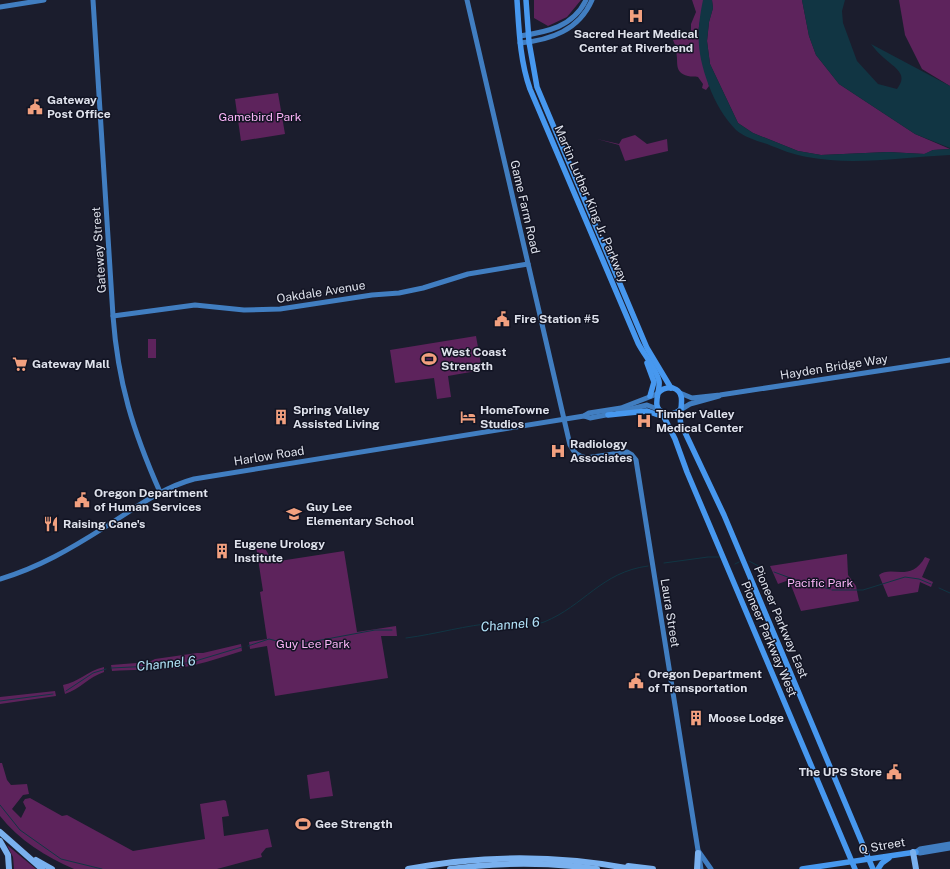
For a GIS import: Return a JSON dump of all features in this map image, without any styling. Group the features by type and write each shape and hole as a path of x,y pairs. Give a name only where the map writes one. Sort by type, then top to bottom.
{"highway":[{"path":"0,832 42,869"},
{"path":"0,841 8,856 9,869"},
{"path":"914,852 916,869"},
{"path":"696,869 698,853"},
{"path":"27,856 52,869"},
{"path":"408,869 500,858 534,858 652,869"},
{"path":"450,869 508,864 597,869"},
{"path":"606,864 632,869"}],"main road":[{"name":"Martin Luther King Jr. Parkway","path":"517,0 520,43 525,75 645,355 659,382 656,402 664,417"},
{"name":"Martin Luther King Jr. Parkway","path":"526,0 528,35 536,87 647,348 671,388"},
{"path":"645,355 654,382 650,396"},
{"path":"671,388 680,393"},
{"name":"Hayden Bridge Way","path":"658,393 664,389 671,388"},
{"name":"Pioneer Parkway East","path":"680,393 682,402 680,410 681,424 724,515 873,869"},
{"name":"Hayden Bridge Way","path":"660,411 671,414 680,410"},
{"path":"608,415 647,411 664,417"},
{"name":"Pioneer Parkway West","path":"664,417 675,439 687,472 855,869"},
{"name":"Q Street","path":"802,869 852,863 914,852"},
{"path":"878,869 882,863 891,856"}],"street":[{"path":"0,7 44,0"},
{"name":"Gateway Street","path":"93,0 113,316 118,364 127,405 138,440 160,492"},
{"name":"Game Farm Road","path":"467,0 564,420"},
{"path":"520,36 552,31 566,23 578,13 586,0"},
{"path":"520,43 547,39 562,33 577,23 588,10 592,0"},
{"name":"Oakdale Avenue","path":"113,316 195,305 244,310 280,309 372,294 399,294 468,274 528,264"},
{"name":"Hayden Bridge Way","path":"680,393 692,398 720,395 950,360"},
{"name":"Hayden Bridge Way","path":"564,420 584,416 589,413 621,408 658,393"},
{"name":"Hayden Bridge Way","path":"680,410 690,404 711,399 720,395"},
{"name":"Hayden Bridge Way","path":"584,416 590,418 608,415 647,405 660,411"},
{"name":"Harlow Road","path":"0,579 30,569 78,544 160,492 185,481 204,476 564,420"},
{"name":"Laura Street","path":"564,420 570,446 580,457 586,458 627,452 636,460 701,869"},
{"name":"Q Street","path":"914,852 920,849 950,844"},
{"path":"697,846 705,863 711,869"},
{"name":"Q Street","path":"914,852 920,853 950,848"}],"green space":[{"path":"534,0 581,0 567,17 548,26 534,18"},
{"path":"692,0 704,0 698,32 709,86 706,90 702,88 703,84 698,77 688,76 680,72 678,69 676,52 673,50 675,45 673,40 678,39 677,36 684,33 688,40 691,38 691,24 696,12"},
{"path":"712,0 802,0 809,36 816,55 839,84 915,134 950,149 933,150 925,154 888,152 821,155 798,151 753,133 738,123 710,64 707,41 709,22 713,8"},
{"path":"899,0 950,0 950,86 922,69 905,35"},
{"name":"Gamebird Park","path":"278,93 285,134 241,141 235,99"},
{"path":"635,135 647,144 667,139 668,151 625,161 619,145 597,139 619,144 622,139"},
{"path":"476,336 482,370 448,376 451,397 437,399 434,378 395,383 390,350"},
{"path":"148,339 156,339 156,358 148,358"},
{"name":"Guy Lee Park","path":"263,545 273,562 344,551 357,632 396,626 397,636 381,636 388,678 275,696 267,646 250,649 249,642 267,639 260,592 263,591 256,546"},
{"name":"Pacific Park","path":"847,554 848,575 856,586 859,601 801,611 789,580 778,584 770,566"},
{"name":"Pacific Park","path":"925,557 930,559 922,577 933,582 931,587 920,582 918,592 888,597 879,575 884,572 901,572 914,569"},
{"path":"241,644 242,651 206,662 179,668 163,670 112,671 111,665 149,662 155,659 203,653"},
{"path":"104,667 104,672 65,694 63,685 69,684 93,671"},
{"path":"55,691 56,696 0,704 0,697"},
{"path":"0,763 2,763 7,780 11,785 27,784 29,794 23,795 12,809 21,818 26,808 23,802 25,799 30,798 62,816 67,815 133,851 205,839 200,804 224,800 226,801 229,816 222,817 224,836 268,829 272,847 266,848 261,854 262,857 217,869 74,869 53,859 24,840 7,825 0,816"},
{"path":"329,771 333,796 310,799 307,775"},
{"path":"7,845 36,869 14,869 13,857"}],"water":[{"path":"703,0 712,0 713,8 709,22 707,41 710,64 738,123 753,133 798,151 821,155 888,152 924,154 933,150 950,149 950,155 861,161 825,160 802,156 782,150 743,135 736,130 717,104 705,75 699,44 699,23"},
{"path":"802,0 845,0 842,11 843,23 857,61 878,84 897,89 902,79 896,68 880,55 871,44 950,86 950,148 915,134 839,84 816,55 809,36"}],"waterway":[{"name":"Channel 6","path":"664,563 719,557"},
{"name":"Channel 6","path":"749,561 764,569"},
{"name":"Channel 6","path":"735,564 739,562"},
{"name":"Channel 6","path":"406,638 485,624 503,623 531,625 544,622 571,607 605,582 632,569 648,566"},
{"name":"Channel 6","path":"774,572 804,583 830,589"},
{"name":"Channel 6","path":"832,590 863,590 905,577 919,579 931,584"},
{"name":"Channel 6","path":"939,588 950,593"},
{"name":"Channel 6","path":"248,646 269,639 281,642 305,643 375,630 392,630"},
{"name":"Channel 6","path":"111,668 174,665 192,662 242,647"},
{"name":"Channel 6","path":"66,691 93,673 106,669"},
{"name":"Channel 6","path":"0,701 53,694"},
{"path":"0,805 20,830 61,859 102,869"}],"place":[{"name":"Sacred Heart Medical Center at Riverbend","path":"636,16"},
{"name":"Gateway Post Office","path":"35,107"},
{"name":"Fire Station #5","path":"502,319"},
{"name":"West Coast Strength","path":"429,359"},
{"name":"Gateway Mall","path":"20,364"},
{"name":"Spring Valley Assisted Living","path":"281,417"},
{"name":"HomeTowne Studios","path":"468,417"},
{"name":"Timber Valley Medical Center","path":"644,421"},
{"name":"Radiology Associates","path":"558,451"},
{"name":"Oregon Department of Human Services","path":"82,500"},
{"name":"Guy Lee Elementary School","path":"294,514"},
{"name":"Raising Cane's","path":"51,524"},
{"name":"Eugene Urology Institute","path":"222,551"},
{"name":"Oregon Department of Transportation","path":"636,681"},
{"name":"Moose Lodge","path":"696,718"},
{"name":"The UPS Store","path":"894,772"},
{"name":"Gee Strength","path":"303,824"}]}
